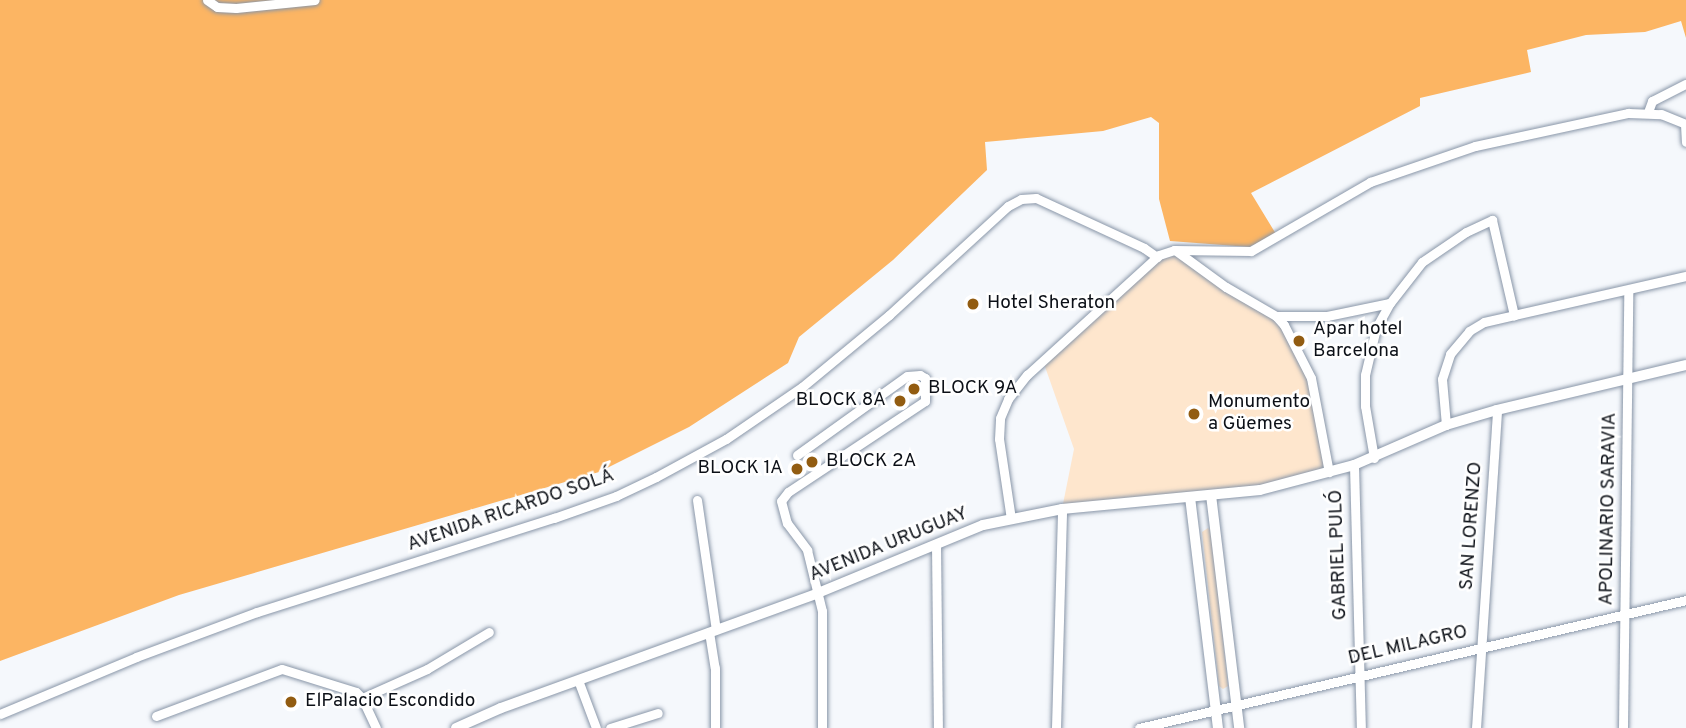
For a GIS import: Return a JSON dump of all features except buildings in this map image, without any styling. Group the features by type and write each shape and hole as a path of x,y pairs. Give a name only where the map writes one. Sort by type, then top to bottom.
{"street":[{"path":"207,0 217,7 236,8 315,0"},
{"path":"1648,112 1652,101 1686,84"},
{"path":"1011,519 999,439 1000,418 1008,399 1027,375 1157,257 1174,250 1251,251 1359,188 1399,170 1475,146 1615,115 1648,112 1686,124 1686,142"},
{"name":"AVENIDA RICARDO SOLÁ","path":"0,714 136,657 257,612 563,515 656,477 726,439 802,387 889,315 1008,206 1021,199 1036,198 1144,248 1157,257"},
{"path":"1374,458 1365,406 1365,374 1376,328 1390,303 1422,262 1466,232 1492,220 1514,315"},
{"path":"1174,250 1226,287 1276,316 1291,334 1311,378 1329,472"},
{"path":"1446,425 1443,379 1457,343 1477,326 1686,276"},
{"name":"APOLINARIO SARAVIA","path":"1623,728 1628,291"},
{"path":"1276,316 1327,316 1390,303"},
{"name":"AVENIDA URUGUAY","path":"456,728 578,680 818,593 983,525 1062,509 1260,490 1354,465 1446,425 1497,410 1686,365"},
{"path":"797,455 907,376 920,374 925,379 925,401 788,492 781,501 788,523 807,550 823,616 822,728"},
{"name":"SAN LORENZO","path":"1476,728 1497,410"},
{"name":"GABRIEL PULÓ","path":"1354,465 1361,728"},
{"path":"1211,495 1239,728"},
{"path":"1190,497 1218,728"},
{"path":"697,500 715,668 715,728"},
{"path":"1056,728 1062,509"},
{"path":"936,544 938,728"},
{"name":"DEL MILAGRO","path":"1139,728 1236,703 1686,600"},
{"path":"362,698 437,663 489,632"},
{"path":"156,716 282,669 350,689 362,698 376,728"},
{"path":"578,680 596,728"},
{"path":"610,728 659,713"}],"shaded area":[{"path":"0,0 1686,0 1686,38 1681,21 1645,32 1586,35 1527,50 1531,72 1420,98 1420,106 1251,193 1276,234 1249,247 1170,241 1159,199 1159,123 1151,117 1103,131 985,142 987,170 893,260 799,337 788,363 689,427 599,472 179,595 0,661"},
{"name":"Monumento a Güemes","path":"1169,254 1178,256 1276,316 1305,363 1329,472 1256,490 1062,509 1074,449 1043,361 1150,264"},
{"path":"1208,528 1212,532 1228,686 1223,689 1219,686 1202,532"}],"place":[{"name":"Hotel Sheraton","path":"973,304"},
{"name":"Apar hotel Barcelona","path":"1299,341"},
{"name":"BLOCK 9A","path":"914,389"},
{"name":"BLOCK 8A","path":"900,401"},
{"name":"Monumento a Güemes","path":"1194,414"},
{"name":"BLOCK 2A","path":"812,462"},
{"name":"BLOCK 1A","path":"797,469"},
{"name":"ElPalacio Escondido","path":"291,702"}]}
